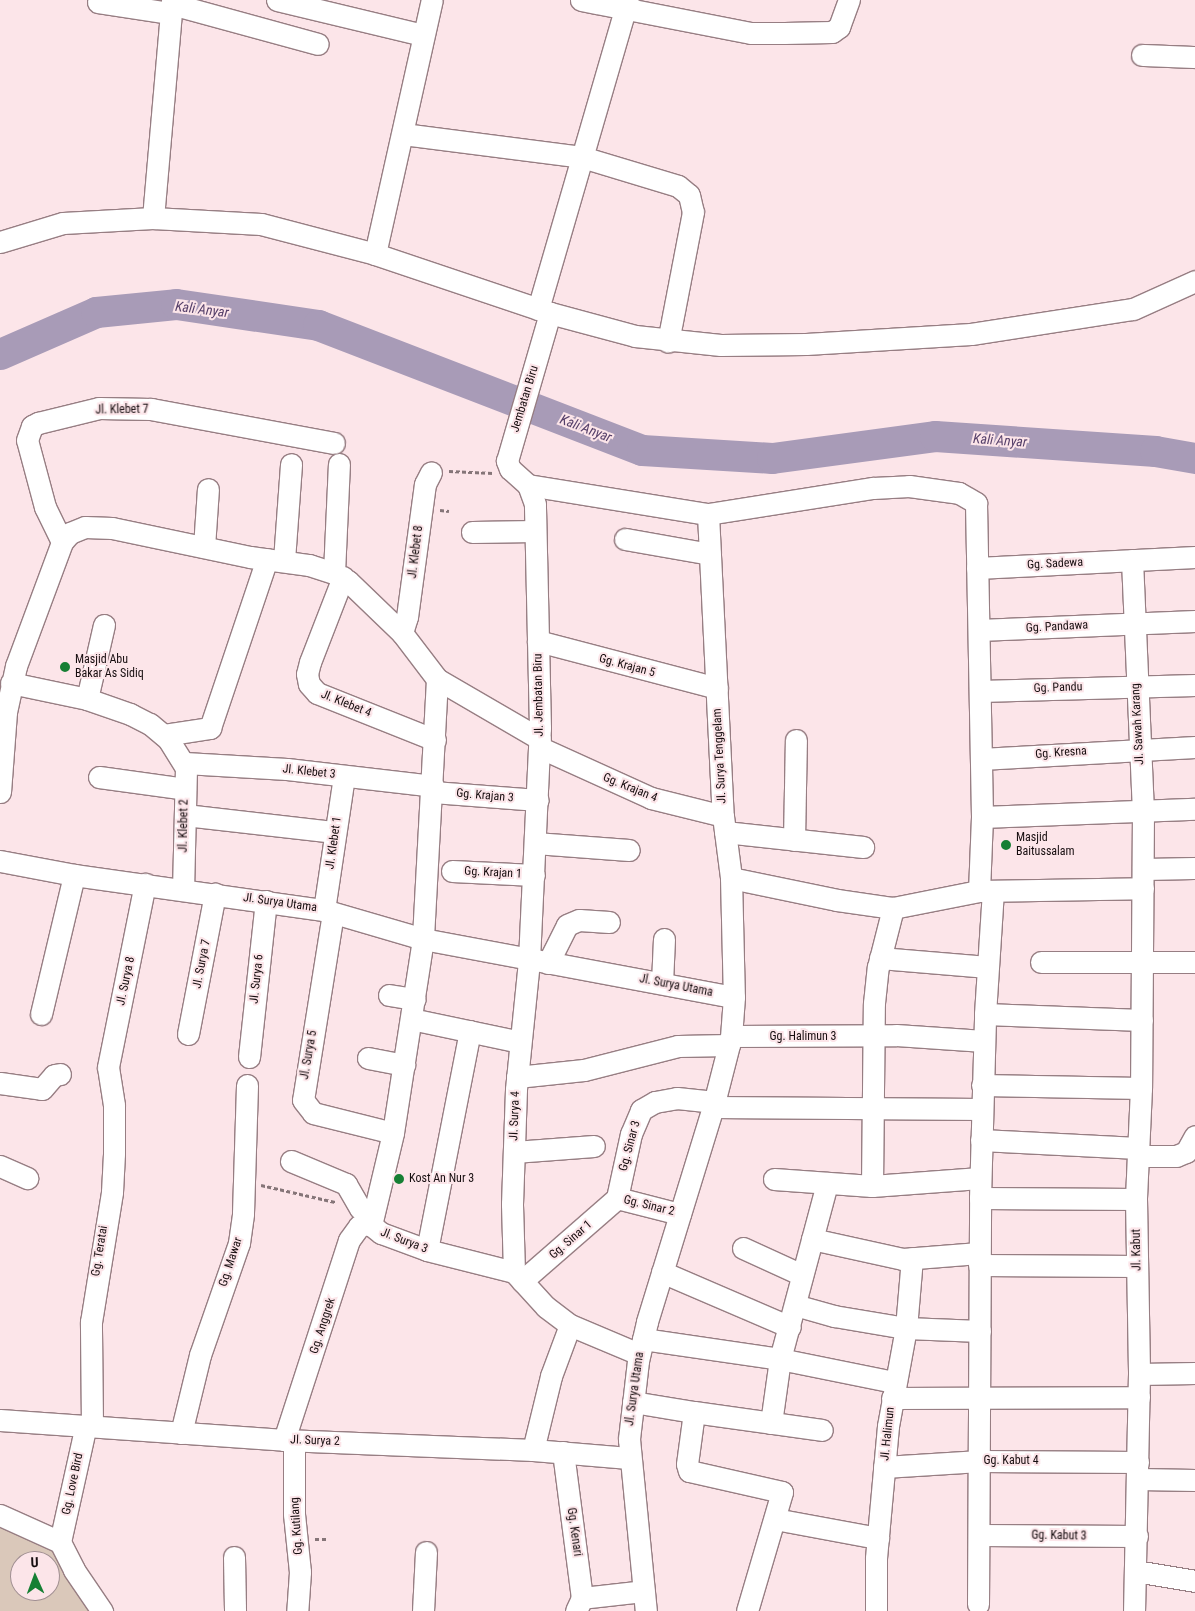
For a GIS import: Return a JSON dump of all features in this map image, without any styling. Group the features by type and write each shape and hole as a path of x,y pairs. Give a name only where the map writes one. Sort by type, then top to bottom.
{"street":[{"path":"277,0 423,35"},
{"path":"375,254 404,134 423,35 432,0"},
{"path":"581,0 627,4 752,33 832,32 839,28 849,0"},
{"path":"98,2 172,6 318,44"},
{"name":"Jembatan Biru","path":"508,465 512,442 537,357 544,311 582,157 627,4"},
{"path":"153,218 172,6"},
{"path":"1142,55 1195,57"},
{"path":"404,134 582,157 678,186 691,199 693,212 668,342"},
{"path":"0,242 63,223 153,218 261,224 375,254 544,311 668,342 722,346 806,344 971,334 1133,309 1195,281"},
{"name":"Jl. Klebet 7","path":"62,542 45,507 27,440 32,426 38,423 99,408 151,409 334,443"},
{"path":"164,735 210,728 276,560 291,464"},
{"name":"Jl. Klebet 4","path":"338,464 338,575 307,670 309,684 317,693 435,740"},
{"path":"508,465 528,485 708,514 873,488 900,486 951,491 976,503 982,817 988,967 982,1085 980,1188 980,1535 978,1604"},
{"name":"Jl. Klebet 8","path":"402,633 407,617 425,484 431,472"},
{"name":"Jl. Jembatan Biru","path":"528,485 534,498 538,641 540,743 534,875 539,961"},
{"path":"204,547 208,489"},
{"name":"Jl. Surya Tenggelam","path":"708,514 724,824 730,878 734,997"},
{"path":"0,792 7,685 62,542 70,533 96,526 276,560 338,575 402,633 437,679"},
{"path":"472,532 535,532"},
{"path":"625,539 710,554"},
{"name":"Gg. Sadewa","path":"977,568 1195,557"},
{"name":"Jl. Sawah Karang","path":"1132,560 1136,686 1143,811 1143,879"},
{"name":"Gg. Pandawa","path":"978,630 1195,621"},
{"path":"87,700 104,625"},
{"name":"Gg. Krajan 5","path":"538,641 717,688"},
{"name":"Jl. Surya 3","path":"437,679 433,789 423,939 393,1133 382,1188 372,1219 381,1233 426,1250 518,1276"},
{"name":"Gg. Krajan 4","path":"437,679 540,743 651,798 724,824 794,840 863,847"},
{"path":"7,685 87,700 130,714 164,735 184,763"},
{"name":"Gg. Pandu","path":"980,691 1195,685"},
{"path":"794,840 796,740"},
{"name":"Gg. Kresna","path":"981,759 1140,748 1195,747"},
{"name":"Jl. Klebet 3","path":"184,763 344,776 433,789"},
{"name":"Jl. Klebet 2","path":"183,890 184,763"},
{"name":"Jl. Klebet 1","path":"329,911 336,832 344,776"},
{"path":"99,777 185,789"},
{"name":"Gg. Krajan 3","path":"433,789 538,800"},
{"path":"982,817 1195,809"},
{"path":"185,815 336,832"},
{"path":"536,843 630,850"},
{"name":"Jl. Surya Utama","path":"0,861 74,875 329,911 423,939 734,997 731,1040 714,1104 641,1347 633,1402 629,1458 645,1601"},
{"path":"730,878 837,900 893,908 986,891 1143,879 1195,868"},
{"name":"Gg. Krajan 1","path":"452,870 534,875"},
{"path":"41,1014 74,875"},
{"name":"Jl. Kabut","path":"1134,1611 1139,1397 1136,1199 1141,1088 1143,879"},
{"name":"Jl. Surya 8","path":"110,1078 109,1060 145,884"},
{"name":"Jl. Surya 7","path":"188,1034 215,894"},
{"name":"Jl. Surya 6","path":"249,1057 266,901"},
{"path":"872,1186 875,1108 874,1035 880,958 893,908"},
{"name":"Jl. Surya 5","path":"329,911 303,1100 313,1113 393,1133"},
{"path":"539,961 567,926 579,920 610,922"},
{"path":"662,983 664,939"},
{"path":"880,958 988,967"},
{"name":"Jl. Surya 4","path":"518,1276 514,1152 517,1077 520,1042 539,961"},
{"path":"1042,962 1195,962"},
{"path":"389,995 415,999"},
{"path":"985,1014 1142,1020"},
{"path":"416,1020 520,1042"},
{"path":"426,1250 470,1031"},
{"name":"Gg. Halimun 3","path":"517,1077 584,1070 678,1046 731,1040 874,1035 984,1041"},
{"path":"368,1058 404,1065"},
{"path":"0,1083 42,1089 54,1075 60,1074"},
{"name":"Gg. Teratai","path":"89,1425 91,1322 112,1185 115,1126 110,1078"},
{"name":"Gg. Mawar","path":"181,1433 205,1340 238,1243 244,1181 248,1085"},
{"path":"982,1085 1141,1088"},
{"name":"Gg. Sinar 3","path":"617,1198 631,1134 641,1110 655,1102 677,1098 714,1104"},
{"path":"714,1104 982,1109"},
{"path":"981,1140 1176,1156 1186,1152 1195,1136"},
{"path":"514,1152 594,1146"},
{"path":"291,1161 346,1184 360,1208 372,1219"},
{"path":"0,1166 27,1178"},
{"path":"774,1179 872,1186 980,1188 1136,1199"},
{"path":"771,1423 780,1358 790,1327 826,1183"},
{"name":"Gg. Sinar 2","path":"617,1198 680,1214"},
{"name":"Gg. Sinar 1","path":"518,1276 617,1198"},
{"name":"Gg. Anggrek","path":"289,1440 350,1240 359,1226 372,1219"},
{"path":"812,1239 868,1253 912,1258 1137,1266"},
{"path":"743,1248 802,1275"},
{"name":"Jl. Halimun","path":"876,1611 878,1538 884,1467 893,1390 906,1328 912,1258"},
{"path":"662,1272 790,1327"},
{"path":"518,1276 546,1308 570,1325 641,1347 780,1358 893,1390 1139,1397"},
{"path":"795,1305 834,1316 906,1328 980,1331"},
{"path":"533,1450 551,1376 570,1325"},
{"path":"1139,1374 1195,1374"},
{"path":"633,1402 822,1430"},
{"path":"694,1412 687,1464 689,1471 781,1490 775,1519 747,1611"},
{"name":"Jl. Surya 2","path":"0,1420 289,1440 533,1450 629,1458"},
{"name":"Gg. Love Bird","path":"60,1542 89,1425"},
{"name":"Gg. Kutilang","path":"289,1440 300,1572 297,1611"},
{"name":"Gg. Kenari","path":"563,1452 579,1605"},
{"name":"Gg. Kabut 4","path":"884,1467 980,1461 1138,1470 1195,1480"},
{"path":"0,1515 60,1542 74,1570 102,1611"},
{"path":"775,1519 878,1538"},
{"name":"Gg. Kabut 3","path":"980,1535 1137,1536"},
{"path":"423,1611 426,1552"},
{"path":"234,1557 235,1611"},
{"path":"1136,1571 1195,1581"},
{"path":"579,1605 645,1601"}],"path":[{"path":"431,472 495,472 508,465"},
{"path":"244,1181 342,1205"}],"shaded area":[{"path":"0,1523 54,1551 10,1551 10,1601 60,1601 60,1559 98,1611 0,1611"}],"waterway":[{"name":"Kali Anyar","path":"0,354 96,312 176,304 318,325 642,450 772,458 935,436 1155,451 1195,458"}],"place":[{"name":"Masjid Abu Bakar As Sidiq","path":"65,667"},
{"name":"Masjid Baitussalam","path":"1006,845"},
{"name":"Kost An Nur 3","path":"399,1179"}]}
